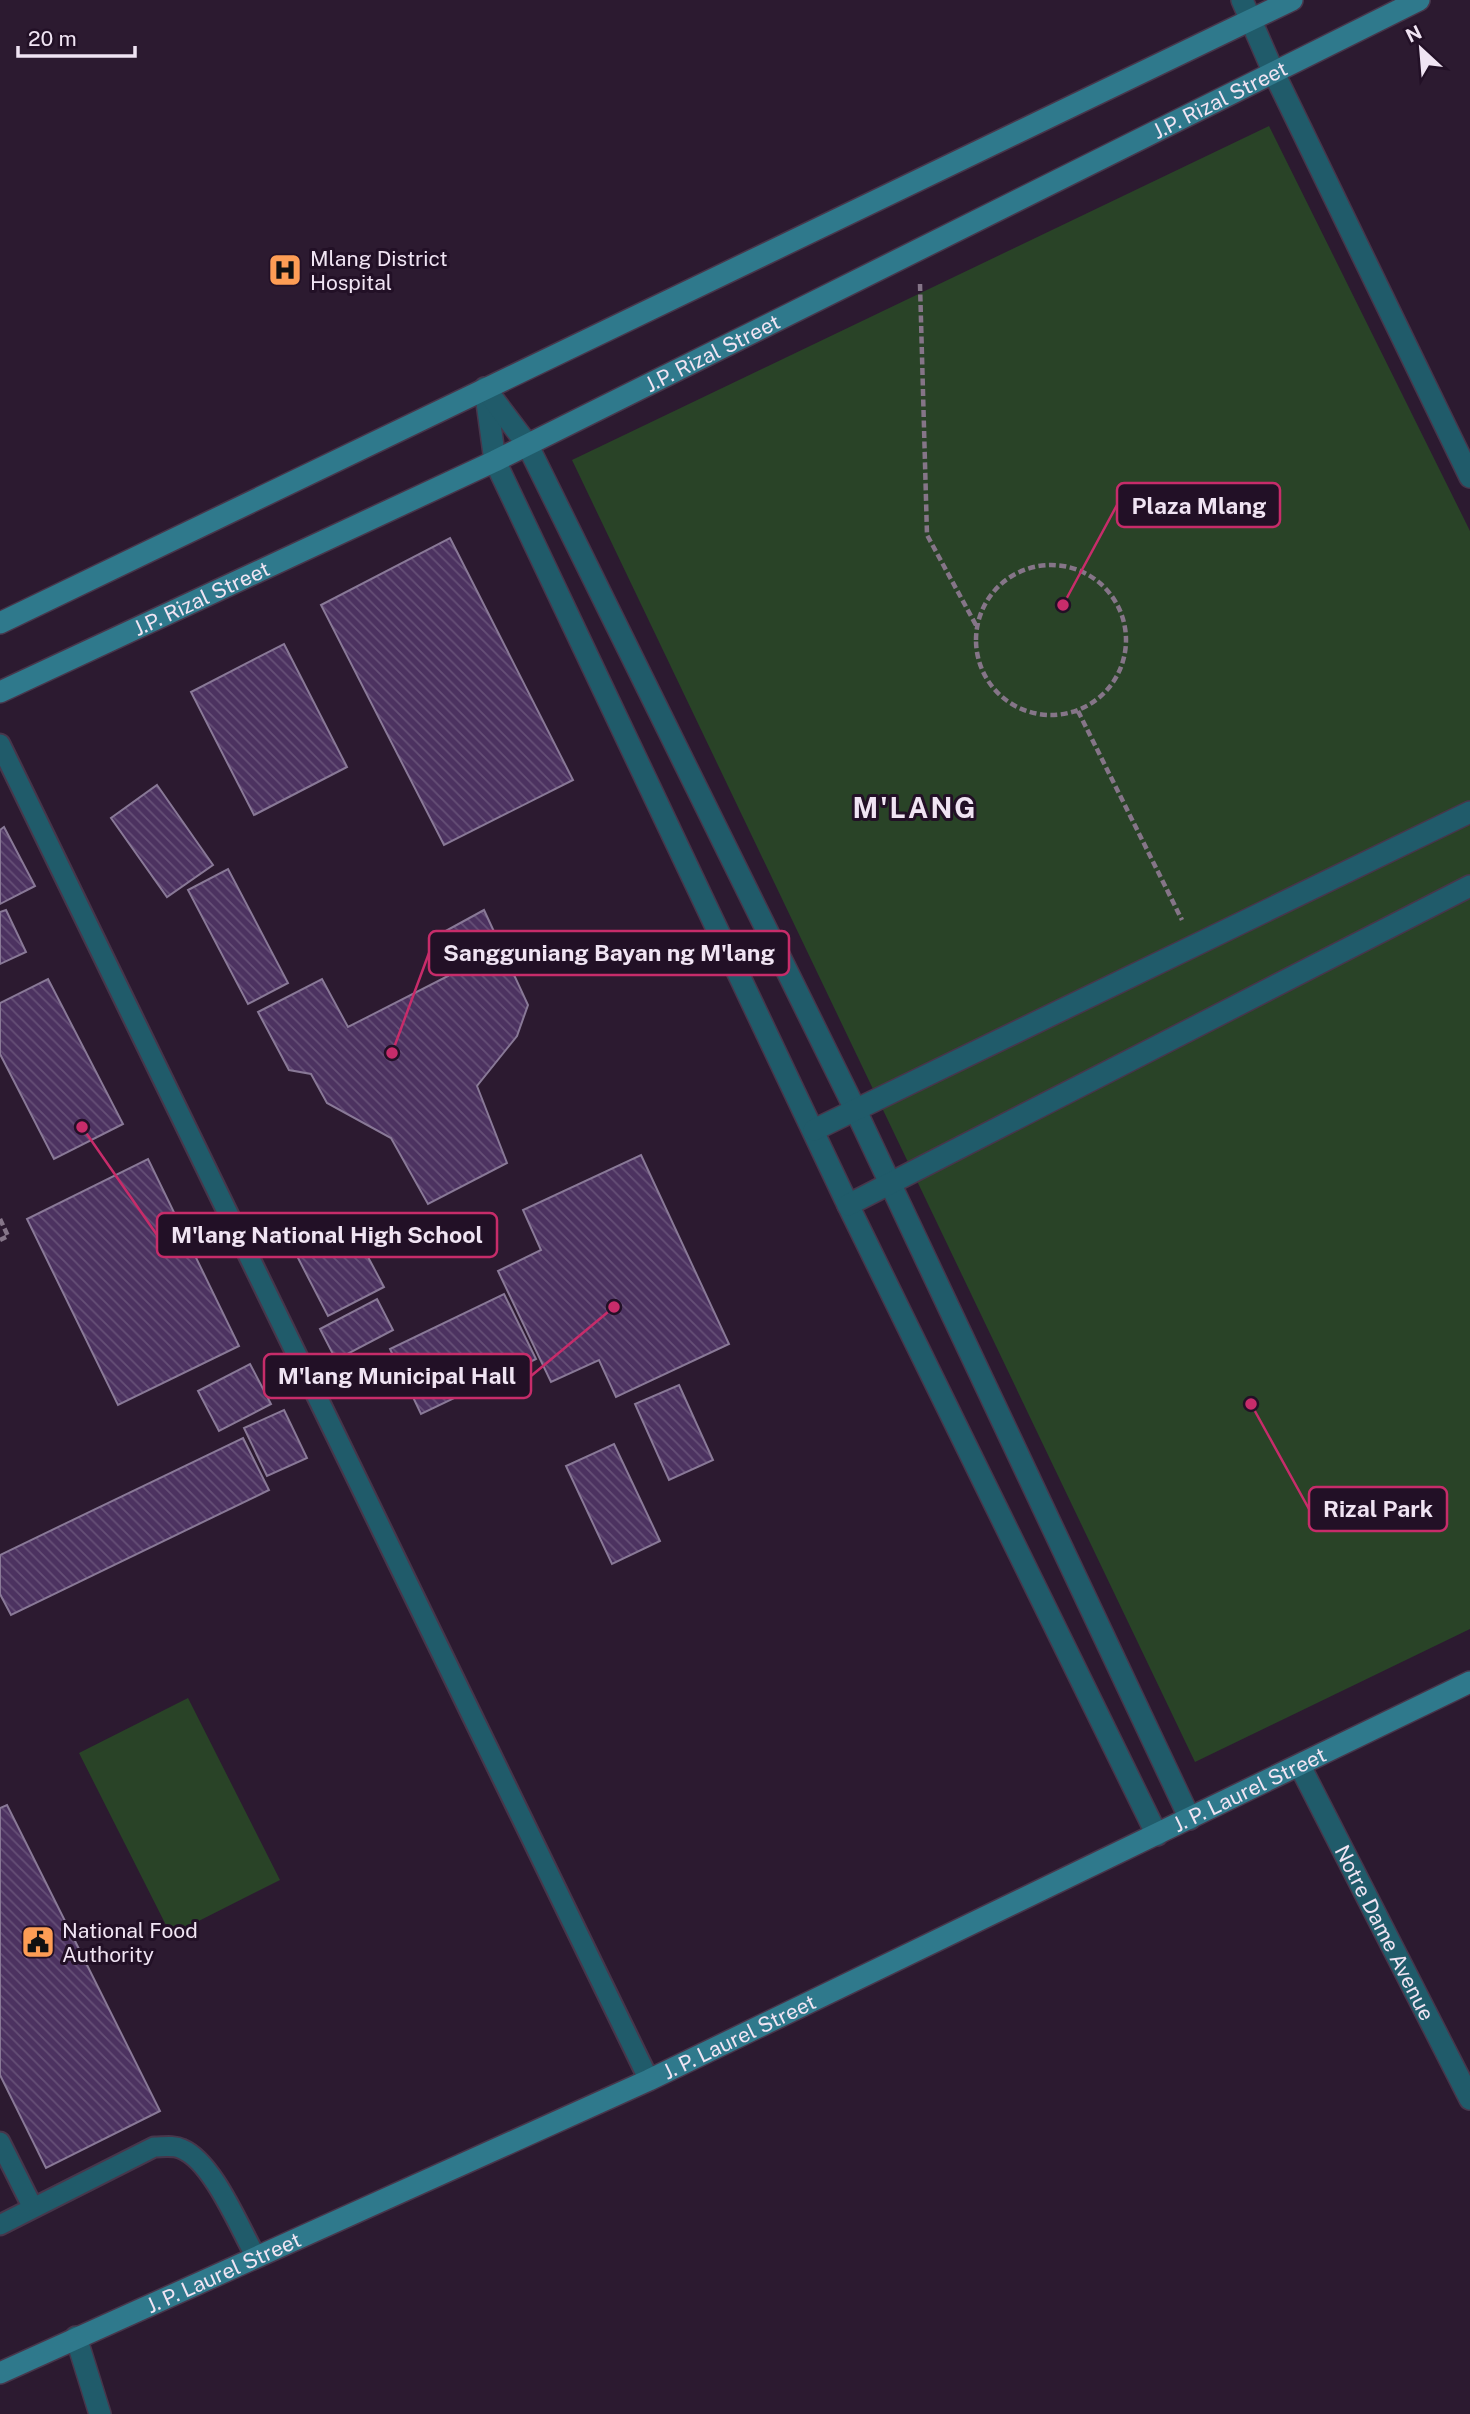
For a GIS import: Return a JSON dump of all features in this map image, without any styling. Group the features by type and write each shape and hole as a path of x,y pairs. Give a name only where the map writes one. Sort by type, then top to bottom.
{"street":[{"path":"1242,0 1273,71 1470,477"},
{"path":"0,623 1292,0"},
{"name":"J.P. Rizal Street","path":"0,692 495,461 1419,0"},
{"path":"485,388 527,444 856,1111 1190,1819"},
{"path":"485,388 495,461 849,1205 1157,1835"},
{"path":"814,1130 1194,944 1470,813"},
{"path":"849,1205 1470,886"},
{"name":"J. P. Laurel Street","path":"0,2373 649,2080 1470,1682"},
{"name":"Notre Dame Avenue","path":"1300,1766 1470,2099"},
{"path":"76,2337 100,2414"}],"lane":[{"path":"0,744 649,2080"},
{"path":"0,2142 33,2208"},
{"path":"0,2225 154,2147 180,2147 198,2159 210,2176 256,2257"}],"path":[{"path":"919,248 927,535 977,627"},
{"path":"1038,566 1079,570 1098,581 1112,596 1122,614 1126,653 1110,688 1078,711 1059,715 1036,714 1014,706 996,692 979,661 977,627 985,605 999,586 1018,573 1038,566"},
{"path":"1078,711 1194,944"},
{"path":"0,1219 8,1236 0,1240"}],"green space":[{"path":"1269,126 1470,531 1470,1629 1195,1762 572,460"},
{"path":"188,1698 280,1880 171,1935 79,1753"}],"building":[{"path":"450,538 573,780 444,845 321,605"},
{"path":"284,644 347,767 254,815 191,692"},
{"path":"157,785 213,865 167,897 111,818"},
{"path":"4,827 35,886 0,904 0,830"},
{"path":"228,869 288,983 248,1004 188,890"},
{"path":"6,910 26,952 0,964 0,912"},
{"path":"484,910 528,1005 517,1036 477,1086 507,1163 428,1204 391,1138 327,1103 311,1074 289,1070 258,1012 322,979 348,1027 448,976 431,939"},
{"path":"48,979 123,1124 54,1159 0,1054 0,1003"},
{"path":"641,1155 729,1344 616,1397 599,1360 551,1382 498,1271 541,1250 523,1210"},
{"path":"148,1159 239,1346 118,1405 27,1219"},
{"path":"352,1227 384,1287 328,1316 297,1256"},
{"path":"504,1294 536,1359 421,1414 390,1349"},
{"path":"377,1299 393,1330 336,1360 320,1329"},
{"path":"250,1364 271,1404 219,1431 198,1391"},
{"path":"679,1385 713,1460 669,1480 635,1404"},
{"path":"284,1410 307,1458 267,1476 244,1428"},
{"path":"243,1438 269,1490 11,1615 0,1594 0,1555"},
{"path":"614,1444 660,1541 612,1564 566,1466"},
{"name":"National Food Authority","path":"7,1805 160,2111 46,2168 0,2075 0,1808"}],"place":[{"name":"Mlang District Hospital","path":"285,270"},
{"name":"Plaza Mlang","path":"1063,605"},
{"name":"Sangguniang Bayan ng M'lang","path":"392,1053"},
{"name":"M'lang National High School","path":"82,1127"},
{"name":"M'lang Municipal Hall","path":"614,1307"},
{"name":"Rizal Park","path":"1251,1404"},
{"name":"National Food Authority","path":"38,1942"}],"district":[{"name":"M'LANG","path":"915,807"}]}
